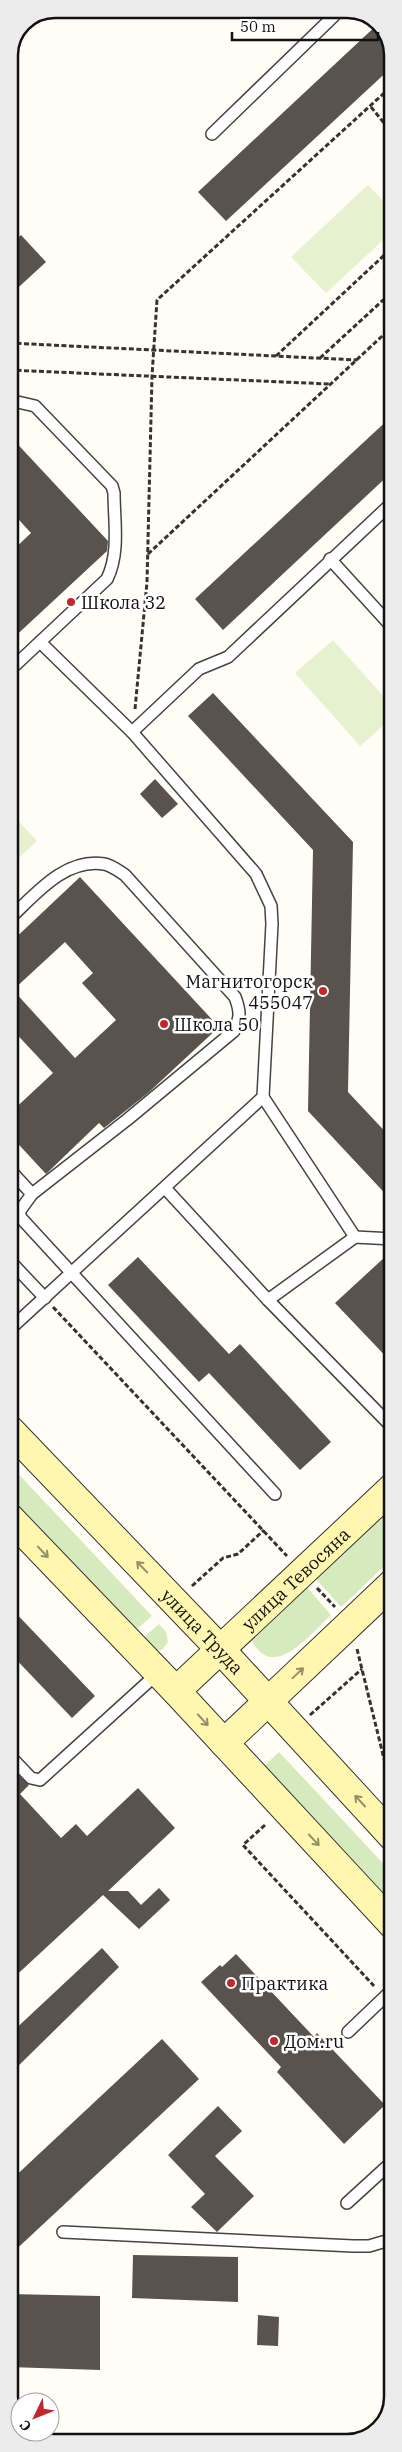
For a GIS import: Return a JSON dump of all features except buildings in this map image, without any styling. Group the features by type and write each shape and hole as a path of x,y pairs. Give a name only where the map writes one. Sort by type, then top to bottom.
{"main road":[{"name":"улица Труда","path":"18,1438 220,1649 384,1827"},
{"name":"улица Тевосяна","path":"167,1682 220,1649 384,1495"},
{"path":"18,1526 167,1682 384,1915"},
{"path":"224,1743 384,1591"}],"lane":[{"path":"212,134 332,18"},
{"path":"17,402 35,406 114,490 115,548 112,570 107,579 88,599 40,642 17,658"},
{"path":"132,732 200,669 228,657 384,510"},
{"path":"330,559 384,618"},
{"path":"40,642 132,732 245,860 265,889 270,906 272,924 263,1097 355,1237"},
{"path":"17,911 52,880 69,868 106,864 125,875 235,997 240,1010 239,1022 234,1031 128,1119 32,1194 19,1209 19,1215 275,1494"},
{"path":"18,1322 263,1097"},
{"path":"17,1178 32,1194"},
{"path":"165,1188 268,1300 384,1419"},
{"path":"268,1300 355,1237 384,1239"},
{"path":"18,1269 45,1298"},
{"path":"18,1764 31,1778 40,1780 167,1682"},
{"path":"348,2032 384,1999"},
{"path":"347,2203 384,2169"},
{"path":"63,2232 353,2246 369,2246 384,2242"}],"path":[{"path":"132,732 147,582 152,376 157,300 384,94"},
{"path":"371,107 384,123"},
{"path":"275,356 384,255"},
{"path":"320,358 384,299"},
{"path":"148,554 384,336"},
{"path":"17,342 357,360"},
{"path":"17,370 330,384"},
{"path":"45,1298 286,1554"},
{"path":"175,1602 223,1558 238,1554 264,1530"},
{"path":"354,1640 384,1759"},
{"path":"302,1722 362,1669"},
{"path":"264,1825 243,1845 384,1989"}],"green space":[{"path":"368,185 384,202 384,239 326,293 291,257"},
{"path":"333,640 384,697 384,725 360,746 295,673"},
{"path":"17,820 37,841 17,859"},
{"path":"18,1473 152,1616 132,1633 18,1511"},
{"path":"384,1515 384,1566 341,1607 316,1579"},
{"path":"299,1578 331,1615 291,1651 280,1656 269,1656 259,1651 250,1637"},
{"path":"159,1624 166,1632 168,1642 162,1650 153,1651 140,1641"},
{"path":"279,1752 384,1864 384,1902 260,1770"}],"place":[{"name":"Школа 32","path":"71,602"},
{"name":"Магнитогорск 455047","path":"323,991"},
{"name":"Школа 50","path":"164,1024"},
{"name":"Практика","path":"231,1983"},
{"name":"Дом.ru","path":"274,2041"}]}
